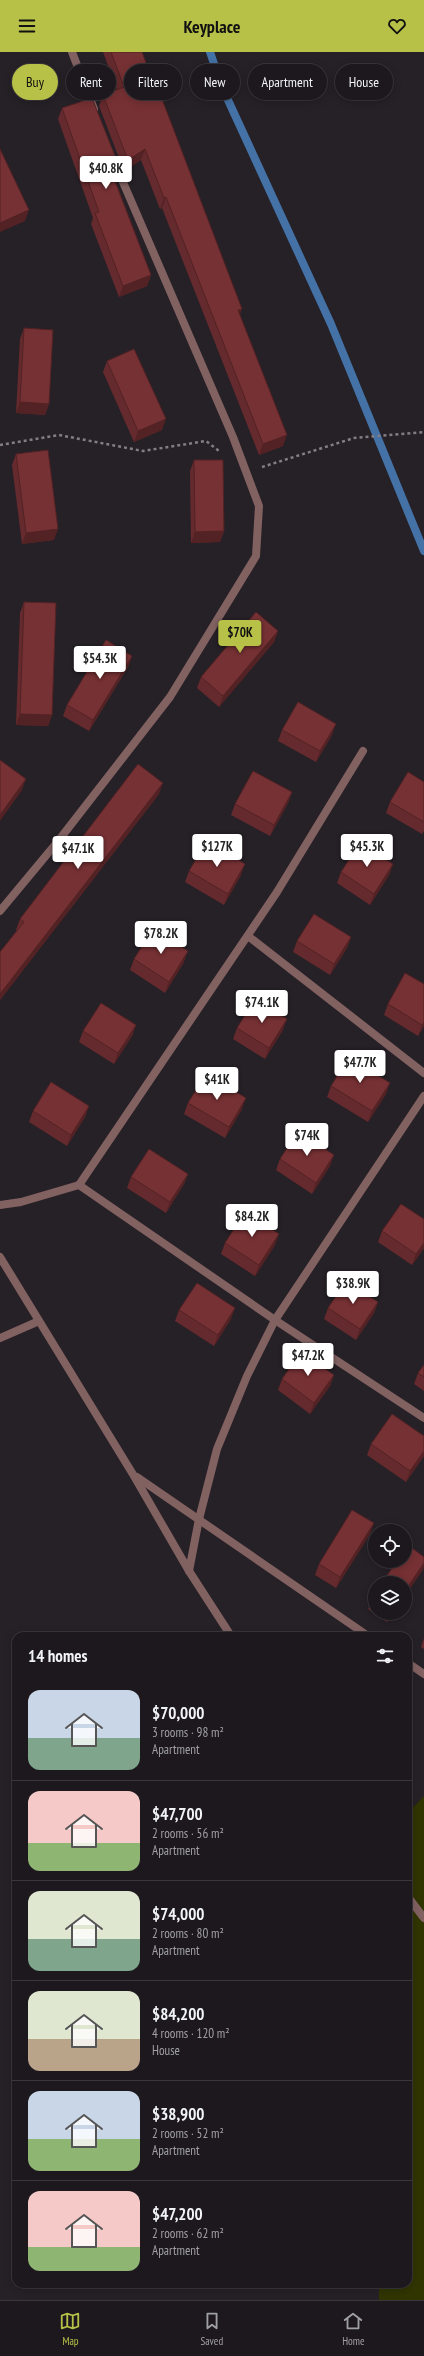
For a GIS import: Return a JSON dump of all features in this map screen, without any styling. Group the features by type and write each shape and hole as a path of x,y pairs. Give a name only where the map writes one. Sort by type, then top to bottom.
{"street":[{"path":"72,52 98,119"},
{"path":"0,911 59,840 170,697 256,556 259,506 233,437 109,148"},
{"path":"0,1206 21,1202 80,1185 277,892 363,751"},
{"path":"248,936 424,1073"},
{"path":"189,1571 199,1520 217,1449 247,1376 276,1320 424,1096"},
{"path":"80,1185 276,1320 424,1418"},
{"path":"0,1258 134,1476 189,1571 228,1632"},
{"path":"0,1338 39,1321"},
{"path":"134,1476 362,1632"},
{"path":"412,1666 424,1674"},
{"path":"412,1902 424,1918"}],"path":[{"path":"0,445 59,435 143,451 206,441 245,472 354,438 424,432"}],"green space":[{"path":"424,1796 424,2300 379,2300 379,2288 412,2288 412,1809"}],"building":[{"path":"111,52 142,52 146,64 124,64 124,87"},
{"path":"124,87 124,100 162,100 242,309 238,310 287,435 263,444 166,197 164,198 145,149 128,160 105,100 116,100 116,90"},
{"path":"86,100 93,100 119,166 111,171 151,275 123,286 95,213 99,212 62,108"},
{"path":"0,149 29,210 0,223"},
{"path":"24,328 53,330 49,404 20,402"},
{"path":"134,349 166,419 138,431 107,361"},
{"path":"48,450 58,529 26,533 16,454"},
{"path":"194,460 223,460 224,531 195,532"},
{"path":"24,602 56,603 52,715 20,714"},
{"path":"256,612 278,631 223,696 201,677"},
{"path":"106,640 132,656 93,720 67,705"},
{"path":"298,702 336,724 320,751 282,730"},
{"path":"0,760 26,779 0,815"},
{"path":"138,764 163,783 0,994 0,952 24,922 20,919"},
{"path":"253,771 292,792 274,825 235,804"},
{"path":"408,772 424,782 424,822 390,802"},
{"path":"207,841 245,864 228,894 189,871"},
{"path":"360,843 393,864 374,894 341,872"},
{"path":"314,914 351,937 334,964 297,941"},
{"path":"153,929 188,951 169,982 134,959"},
{"path":"405,973 424,984 424,1022 422,1025 388,1004"},
{"path":"255,999 287,1019 269,1048 237,1028"},
{"path":"101,1003 136,1025 118,1053 83,1031"},
{"path":"349,1057 390,1083 372,1111 331,1086"},
{"path":"206,1074 246,1098 229,1127 188,1103"},
{"path":"51,1082 89,1106 71,1135 33,1111"},
{"path":"298,1131 334,1155 316,1183 280,1159"},
{"path":"149,1149 188,1174 170,1202 131,1177"},
{"path":"401,1204 424,1219 424,1243 416,1254 382,1231"},
{"path":"245,1212 279,1234 259,1265 225,1243"},
{"path":"346,1281 378,1302 360,1329 328,1308"},
{"path":"197,1283 235,1308 218,1335 179,1310"},
{"path":"301,1352 334,1375 314,1403 282,1379"},
{"path":"424,1365 424,1377 418,1373"},
{"path":"392,1414 424,1436 424,1451 410,1471 371,1444"},
{"path":"352,1510 374,1523 368,1524 368,1533 340,1577 319,1564"},
{"path":"412,1548 424,1557 424,1563 412,1581 412,1576 387,1576 392,1568 412,1568"}],"waterway":[{"path":"210,52 222,87 331,324 424,551"}]}
